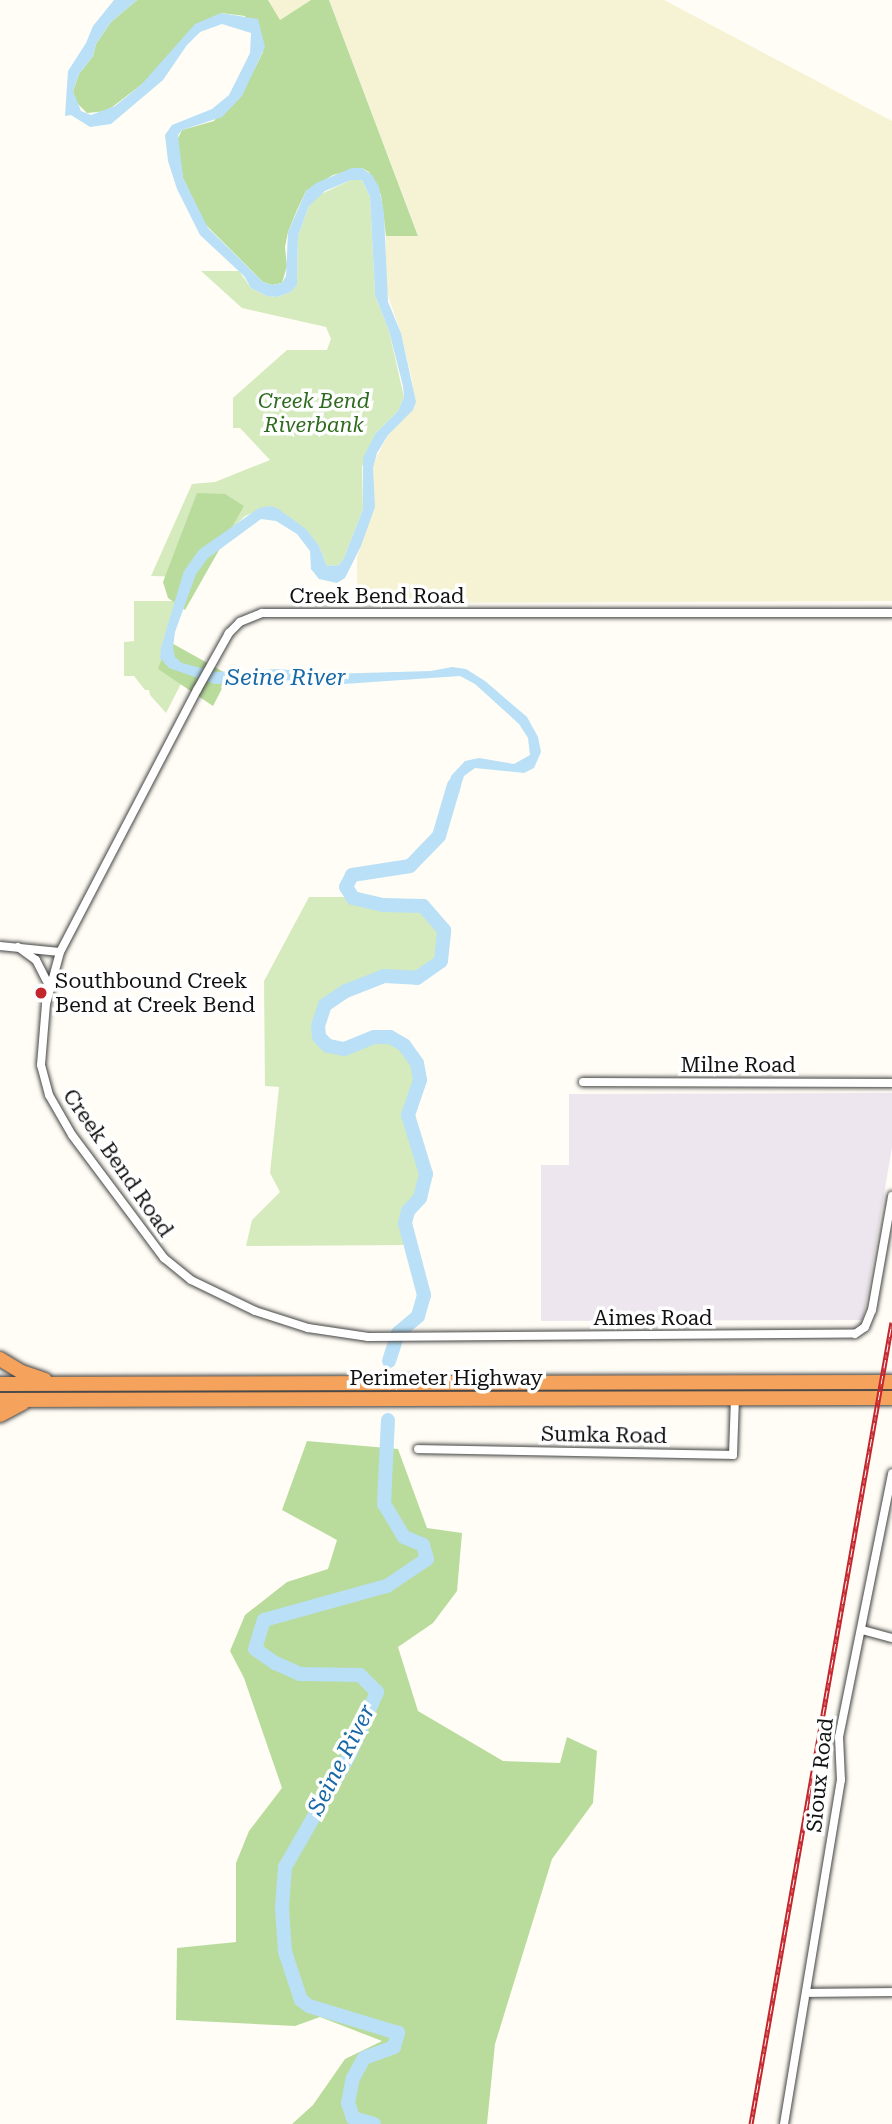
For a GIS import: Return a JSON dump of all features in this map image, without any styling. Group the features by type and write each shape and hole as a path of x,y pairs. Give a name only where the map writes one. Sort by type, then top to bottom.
{"highway":[{"path":"0,1359 22,1372 56,1384"},
{"name":"Perimeter Highway","path":"0,1384 892,1382"},
{"name":"Perimeter Highway","path":"0,1400 892,1398"},
{"path":"0,1415 28,1400"}],"street":[{"name":"Creek Bend Road","path":"414,1336 368,1337 308,1328 255,1311 191,1280 164,1258 72,1135 49,1095 41,1065 46,1004 60,952 213,661 240,622 262,613 892,613"},
{"path":"0,946 60,952"},
{"path":"15,946 36,960 50,987"},
{"name":"Milne Road","path":"583,1082 892,1083"},
{"name":"Aimes Road","path":"414,1336 855,1335 865,1327 873,1304 892,1196"},
{"name":"Sumka Road","path":"418,1450 733,1455 735,1398"},
{"name":"Sioux Road","path":"784,2124 841,1780 839,1737 892,1473"},
{"path":"862,1630 892,1637"},
{"path":"806,1993 892,1992"}],"shaded area":[{"path":"268,0 311,0 280,20"},
{"path":"329,0 664,0 892,121 892,601 357,603 357,557 374,462 388,435 415,407 401,333 385,287 386,236 418,235"},
{"path":"892,1093 892,1147 863,1320 541,1321 541,1165 569,1165 569,1094"}],"green space":[{"path":"137,0 268,0 280,20 311,0 329,0 418,236 386,236 381,195 369,172 362,168 333,175 306,191 297,210 288,232 285,247 287,266 282,283 272,285 263,282 205,224 183,178 177,140 182,130 214,121 255,68 263,52 245,16 221,13 141,85 107,111 87,113 75,101 73,91 79,74 93,56 96,44 111,22"},
{"name":"Creek Bend Riverbank","path":"351,180 362,180 370,197 375,295 389,331 404,397 398,411 375,434 362,467 363,509 344,558 339,565 327,566 319,546 270,506 245,516 181,577 151,576 192,484 215,482 270,460 240,428 233,428 233,398 287,350 327,350 331,339 326,327 242,308 201,271 239,271 251,288 267,296 277,297 291,292 297,285 298,236 309,206 317,196"},
{"path":"197,493 225,494 244,506 185,610 168,598 163,582"},
{"path":"134,601 176,601 161,647 187,672 166,713 150,695 149,690 145,690 134,676 124,676 124,642 134,641"},
{"path":"168,641 229,675 213,706 158,669"},
{"path":"309,897 351,897 374,904 415,903 430,912 447,953 432,972 387,976 334,999 325,1007 317,1028 325,1045 335,1047 388,1036 405,1047 418,1065 421,1082 412,1102 411,1123 422,1152 425,1176 422,1189 405,1205 400,1220 408,1245 246,1246 252,1220 280,1192 270,1173 279,1087 265,1086 264,981"},
{"path":"307,1441 398,1449 427,1528 462,1533 457,1591 433,1623 398,1647 418,1711 503,1761 560,1763 567,1737 597,1751 593,1803 552,1859 495,2044 487,2124 292,2124 313,2105 345,2059 382,2041 320,2017 295,2026 176,2020 177,1948 236,1942 236,1863 249,1831 282,1788 244,1678 230,1651 245,1615 287,1582 328,1569 337,1540 282,1510"}],"water":[{"name":"Seine River","path":"114,0 137,0 111,22 96,44 93,56 79,74 73,91 81,111 91,115 115,106 141,85 195,24 221,13 258,19 265,47 242,96 222,117 182,130 178,135 183,178 208,228 263,282 272,285 282,283 286,276 288,232 306,191 316,183 352,168 362,168 372,175 379,187 384,213 388,302 401,333 416,402 413,410 388,435 377,453 373,468 375,507 361,546 345,578 337,583 319,579 311,569 310,551 297,534 276,521 261,519 208,558 196,574 175,632 175,657 182,663 216,672 279,669 327,674 431,671 452,667 466,669 485,681 527,717 538,737 541,752 534,768 524,773 475,768 464,776 456,801 445,801 451,776 465,761 479,758 514,764 530,755 528,738 519,724 475,684 460,676 315,686 279,682 215,684 169,668 160,658 184,571 199,550 259,508 277,508 306,529 319,546 327,566 339,565 363,509 363,458 375,434 398,411 404,397 389,331 375,295 370,197 362,180 351,180 325,191 309,206 298,236 297,285 291,292 277,297 267,296 251,288 244,276 200,235 177,189 168,161 165,135 172,125 212,109 229,95 250,53 251,33 222,24 200,32 187,45 163,80 111,124 90,127 71,115 65,116 68,71 86,43 93,26"}],"waterway":[{"name":"Seine River","path":"389,1361 398,1333 418,1316 424,1295 405,1223 408,1211 420,1198 426,1174 408,1115 420,1080 417,1063 404,1045 390,1037 374,1037 344,1049 328,1046 319,1037 318,1026 325,1005 346,991 384,976 417,978 441,961 444,930 423,906 383,905 353,898 346,887 352,875 410,866 439,836 454,785"},
{"name":"Seine River","path":"374,2124 353,2118 348,2103 353,2078 364,2058 394,2047 398,2033 309,2006 301,2000 285,1952 282,1908 285,1867 350,1754 377,1692 360,1675 300,1674 275,1663 255,1649 264,1620 387,1586 427,1559 423,1545 404,1537 384,1504 388,1420"}],"railway":[{"path":"751,2124 892,1322"}],"place":[{"name":"Southbound Creek Bend at Creek Bend","path":"41,993"}]}
